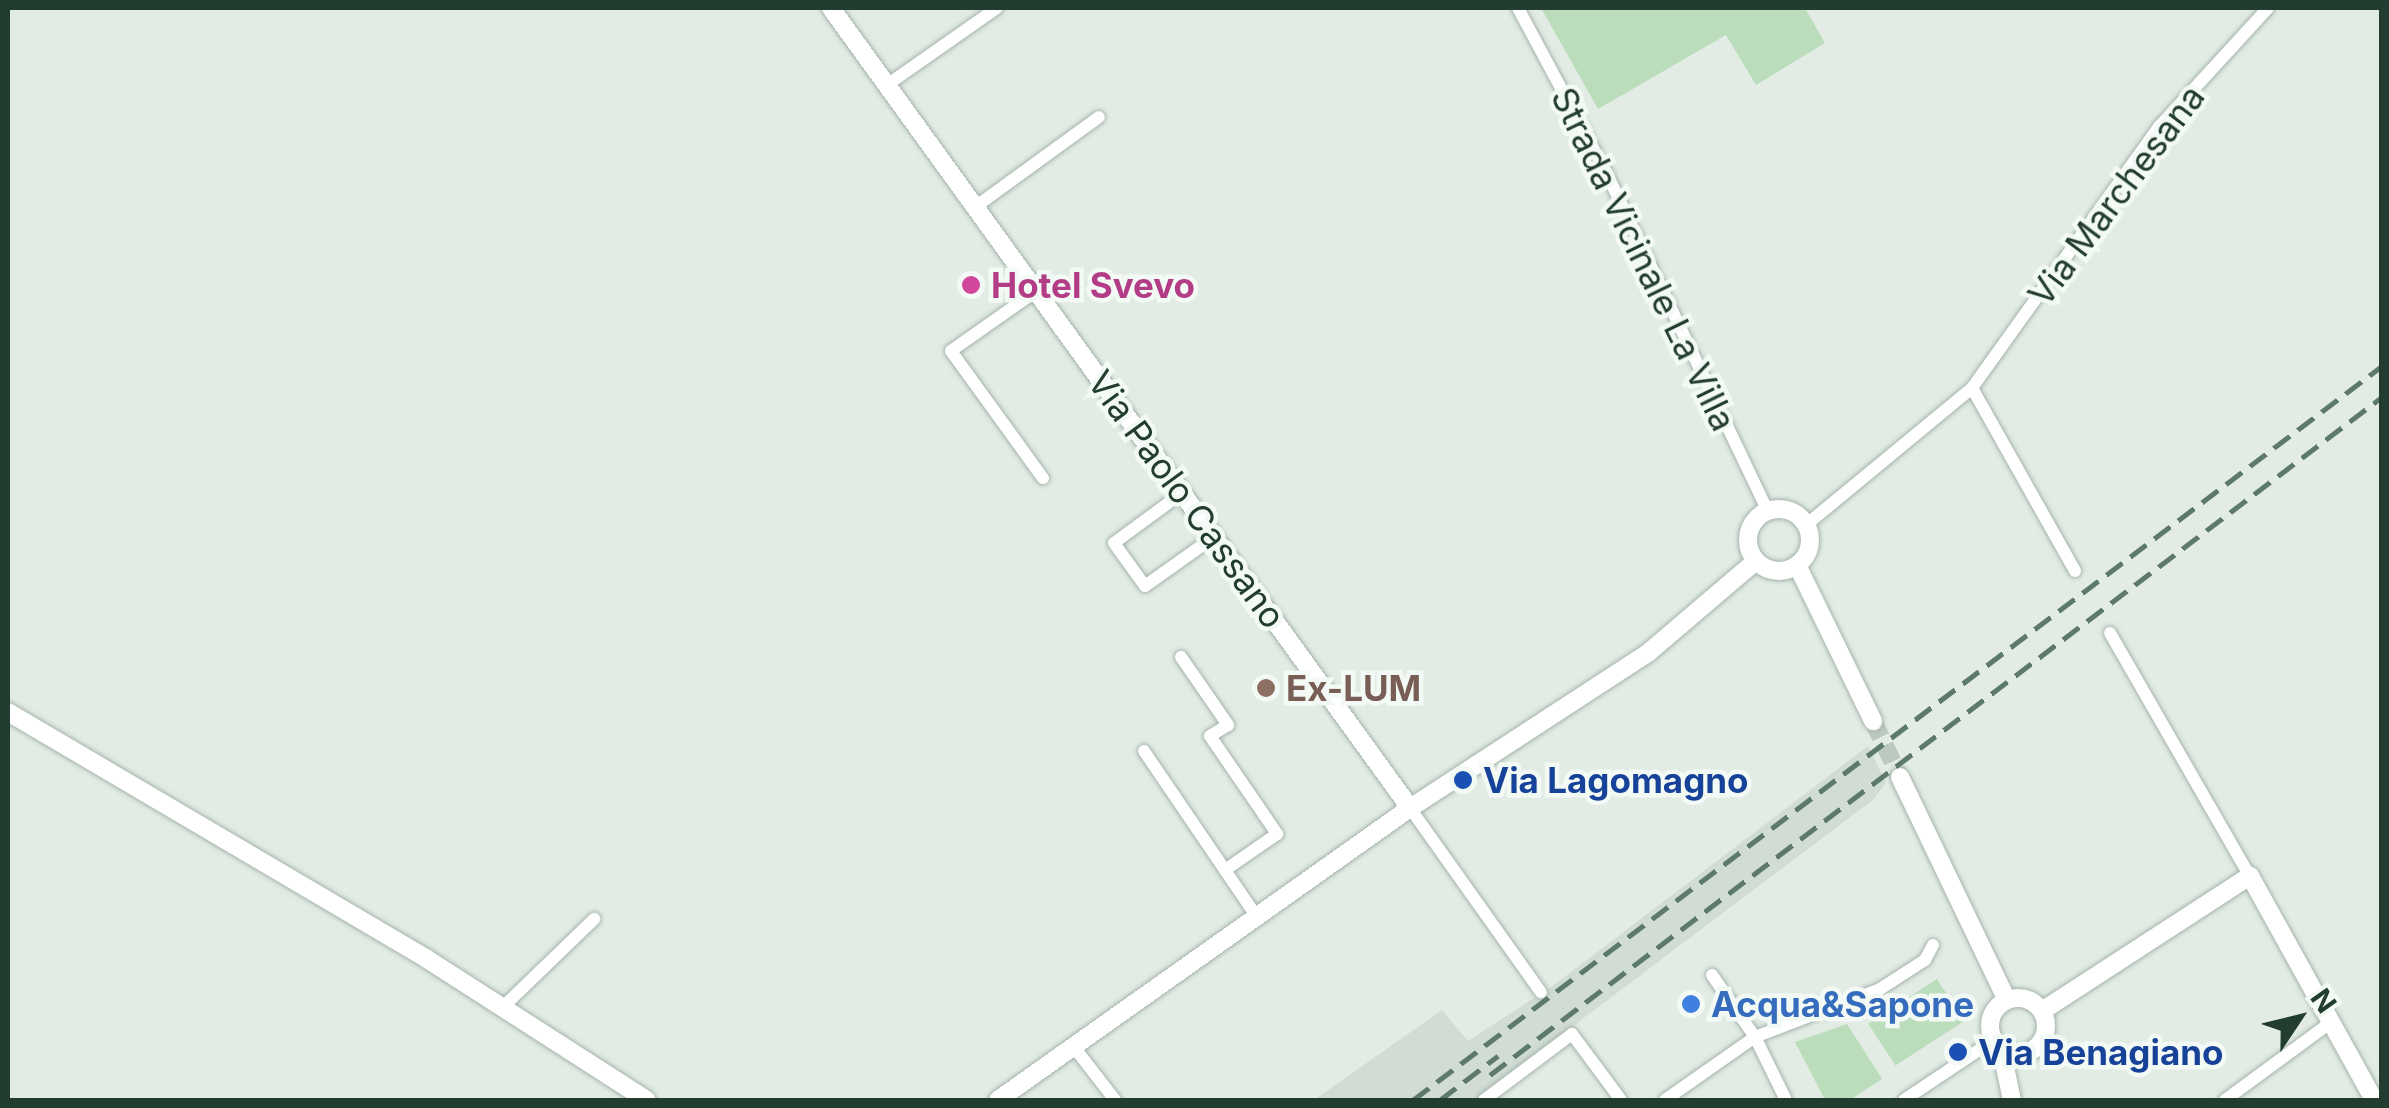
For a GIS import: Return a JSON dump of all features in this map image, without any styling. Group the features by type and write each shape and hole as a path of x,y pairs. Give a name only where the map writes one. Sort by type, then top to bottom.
{"main road":[{"name":"Via Paolo Cassano","path":"831,8 1410,808"},
{"path":"1768,512 1794,513 1806,525 1810,543 1797,565 1772,570 1756,561 1749,533 1768,512"},
{"path":"998,1100 1410,808 1649,652 1729,590 1756,561"},
{"path":"1797,565 1873,721"},
{"path":"8,712 504,1006 646,1100"},
{"path":"1900,777 2007,1000"},
{"path":"2042,1011 2250,876 2374,1100"},
{"path":"1998,1044 2020,1054 2034,1049 2044,1035 2042,1011 2026,999 2007,1000 1993,1014 1998,1044 2012,1100"}],"street":[{"path":"887,85 997,8"},
{"name":"Strada Vicinale La Villa","path":"1518,8 1607,174 1768,512"},
{"name":"Via Marchesana","path":"1972,388 2159,127 2268,8"},
{"path":"975,207 1099,116"},
{"path":"1036,291 950,351 1043,478"},
{"path":"1806,525 1972,388 2075,571"},
{"path":"1182,493 1114,543 1145,586 1214,537"},
{"path":"2110,633 2250,876"},
{"path":"1181,658 1228,725 1210,736 1277,834 1225,870"},
{"path":"1144,751 1258,917"},
{"name":"Via Paolo Cassano","path":"1410,808 1541,992"},
{"path":"504,1006 594,919"},
{"path":"1665,1100 1755,1036 1880,990 1924,960 1932,945"},
{"path":"1712,976 1755,1036 1786,1100"},
{"path":"2225,1100 2244,1094 2330,1022"},
{"path":"1484,1100 1572,1034 1621,1100"},
{"path":"1904,1100 1998,1044"},
{"path":"1074,1047 1115,1100"}],"shaded area":[{"path":"1868,746 1886,783 1874,799 1475,1100 1314,1100 1442,1010 1468,1041 1554,985"}],"green space":[{"path":"1541,8 1805,8 1825,43 1756,85 1726,35 1598,109"},
{"path":"1937,979 1964,1021 1895,1066 1868,1024"},
{"path":"1847,1024 1882,1079 1850,1100 1825,1100 1795,1042"}],"tunnel":[{"path":"1873,721 1900,777"}],"railway":[{"path":"1413,1100 2382,366"},
{"path":"1490,1075 2382,397"},
{"path":"1440,1100 1498,1056"}],"place":[{"name":"Hotel Svevo","path":"971,285"},
{"name":"Ex-LUM","path":"1266,688"},
{"name":"Via Lagomagno","path":"1463,780"},
{"name":"Acqua&Sapone","path":"1691,1004"},
{"name":"Via Benagiano","path":"1958,1052"}]}
